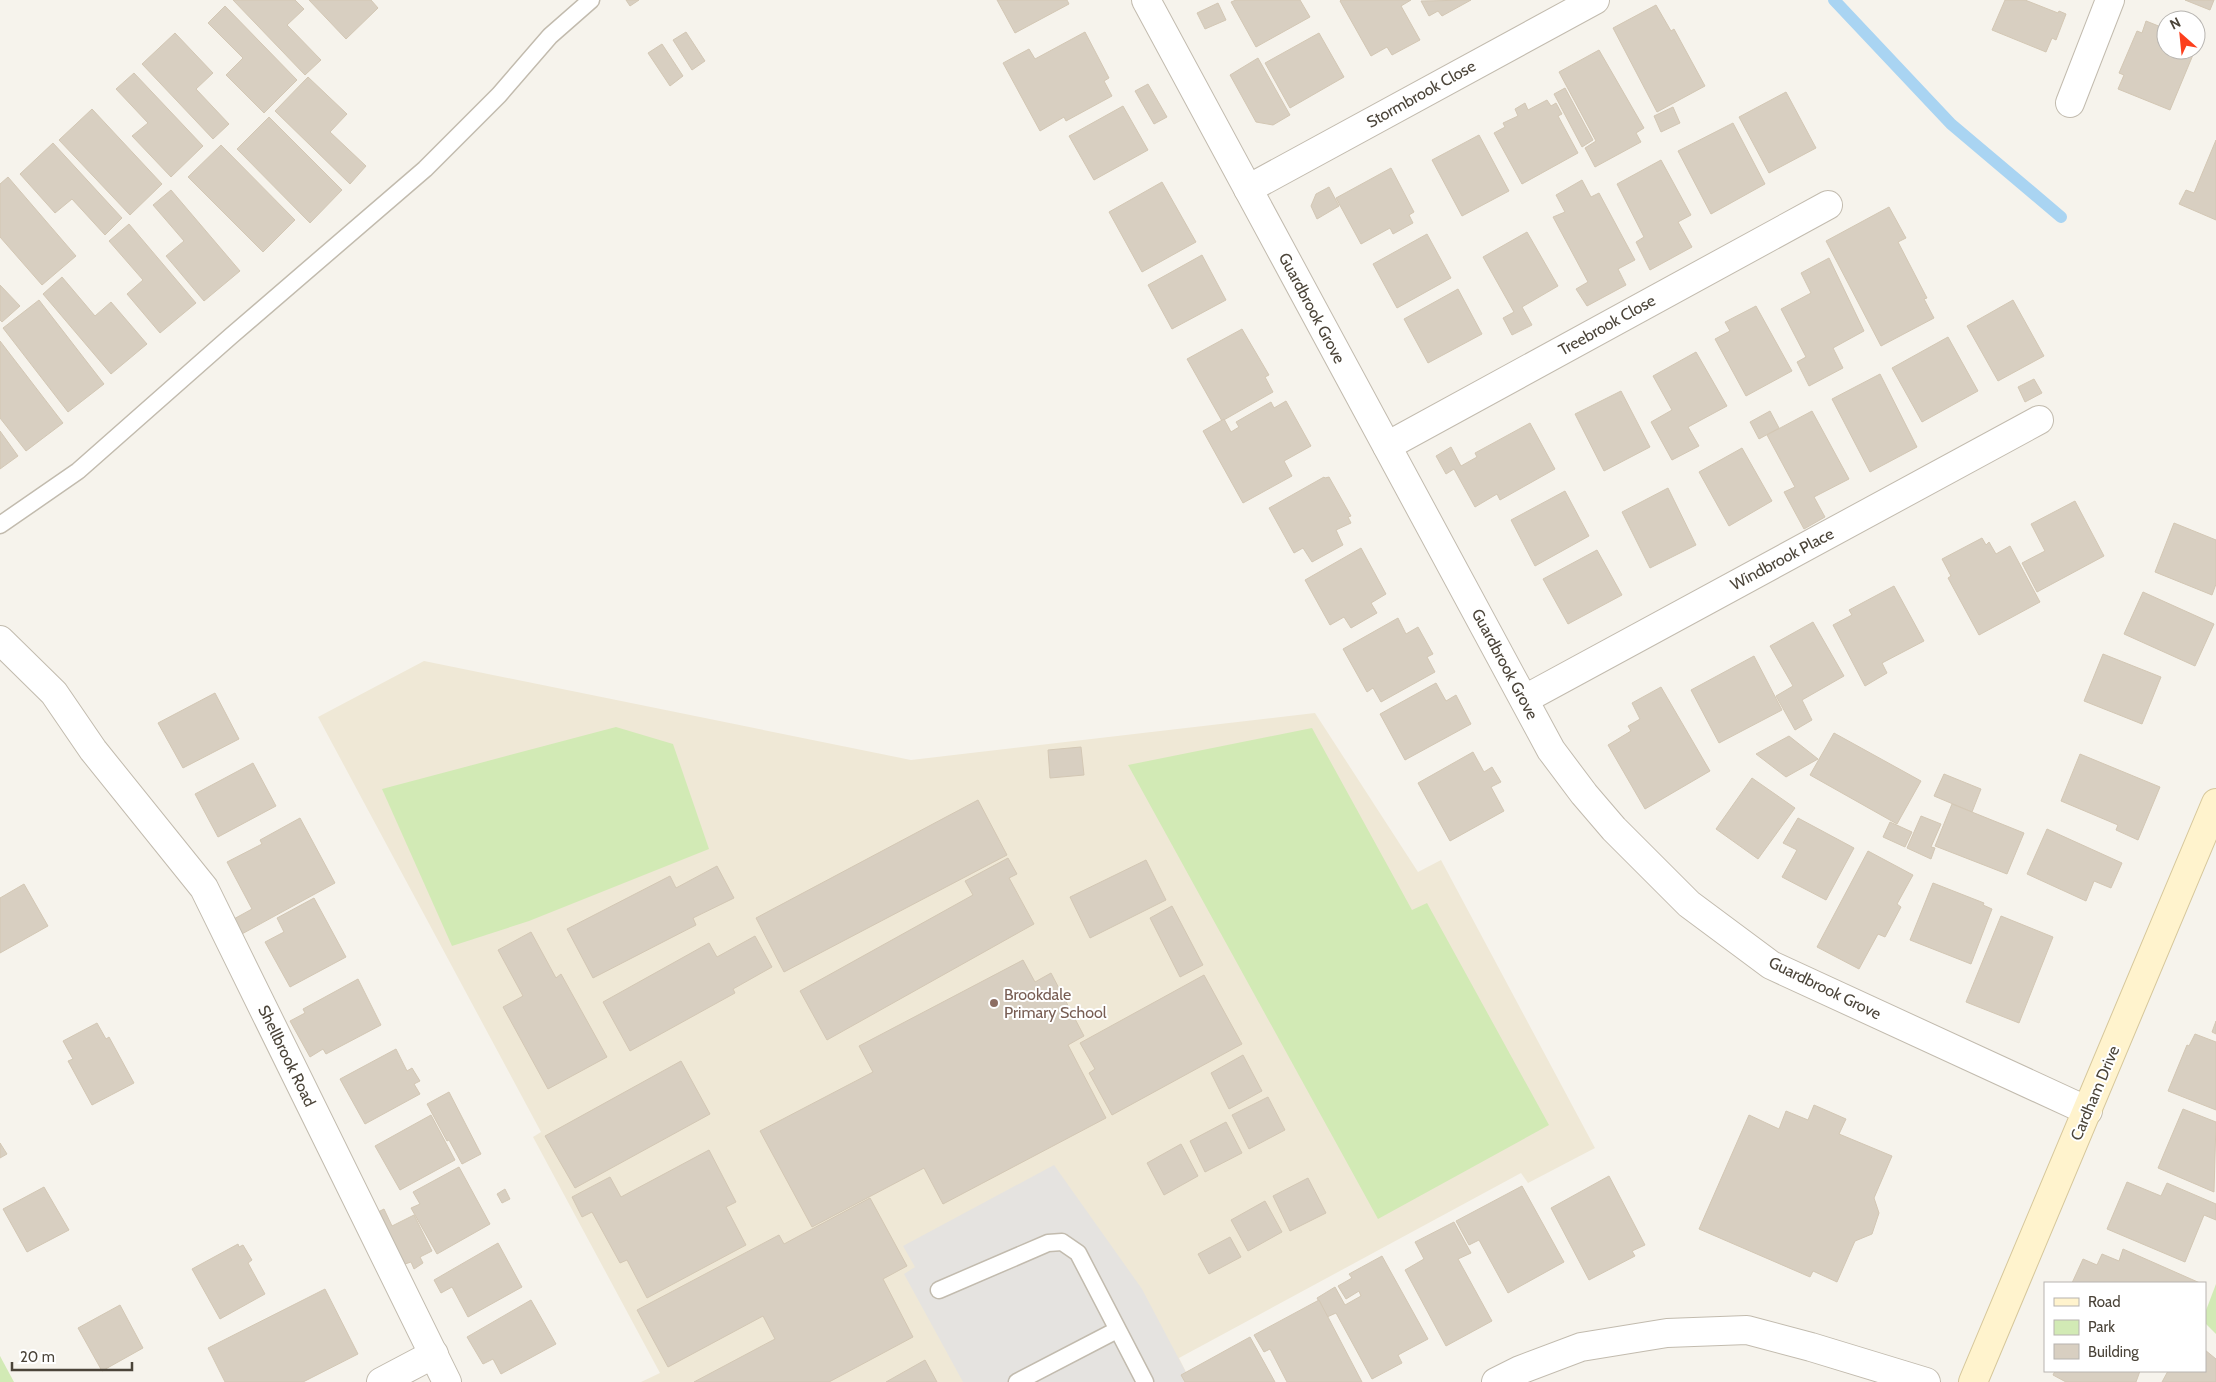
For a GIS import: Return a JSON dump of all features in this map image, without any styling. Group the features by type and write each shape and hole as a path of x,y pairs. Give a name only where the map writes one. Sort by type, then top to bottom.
{"street":[{"name":"Guardbrook Grove","path":"1146,0 1551,750 1602,815 1689,904 1771,965 2088,1111"},
{"name":"Stormbrook Close","path":"1248,189 1595,0"},
{"path":"2070,103 2110,0"},
{"name":"Treebrook Close","path":"1387,446 1828,205"},
{"name":"Windbrook Place","path":"1525,699 2039,420"},
{"name":"Shellbrook Road","path":"0,640 54,693 93,750 204,888 447,1382"},
{"name":"Cardham Drive","path":"1974,1382 2216,803"},
{"path":"1496,1382 1520,1370 1581,1347 1667,1332 1747,1330 1811,1347 1926,1382"},
{"path":"381,1382 434,1354"}],"lane":[{"path":"0,524 78,471 425,169 499,95 550,36 591,0"},
{"path":"939,1290 1048,1243 1062,1242 1078,1253 1145,1382"},
{"path":"1017,1382 1117,1330"}],"shaded area":[{"name":"Brookdale Primary School","path":"424,661 911,760 1315,713 1418,872 1441,860 1595,1148 1528,1183 1521,1173 1179,1358 1191,1382 641,1382 660,1373 533,1137 541,1132 318,717"},
{"path":"1054,1165 1142,1289 1191,1382 963,1382 904,1274 915,1267 903,1246"}],"green space":[{"path":"616,727 673,744 709,849 529,921 452,946 382,789"},
{"path":"1312,728 1412,910 1427,903 1549,1125 1378,1219 1128,765"},
{"path":"2216,1284 2216,1334 2206,1324 2206,1310"},
{"path":"0,1356 14,1382 0,1382"}],"building":[{"path":"233,0 295,0 304,9 287,25 321,60 305,75"},
{"path":"309,0 371,0 378,8 346,39"},
{"path":"626,0 639,0 630,6"},
{"path":"997,0 1067,0 1069,4 1015,33"},
{"path":"1236,0 1300,0 1310,17 1256,47 1231,2"},
{"path":"1341,0 1411,0 1401,6 1420,40 1392,55 1387,47 1371,56"},
{"path":"1471,0 1442,16 1438,11 1429,16 1421,1"},
{"path":"2005,0 2025,0 2058,13 2059,11 2066,14 2056,40 2052,38 2046,52 1992,30"},
{"path":"2185,0 2214,0 2210,10"},
{"path":"1218,3 1226,20 1205,29 1197,13"},
{"path":"1656,5 1671,31 1674,29 1705,86 1657,112 1613,28"},
{"path":"225,6 297,80 264,113 226,75 243,58 208,23"},
{"path":"2146,21 2156,25 2156,60 2191,60 2170,110 2118,89 2124,75 2119,73 2137,31 2142,33"},
{"path":"686,32 705,61 692,70 673,40"},
{"path":"1085,32 1109,78 1104,81 1112,96 1066,121 1064,117 1040,131 1003,63 1029,49 1035,59"},
{"path":"175,33 213,73 196,89 229,124 213,139 142,64"},
{"path":"1319,33 1344,77 1290,108 1265,63"},
{"path":"662,44 683,76 670,86 648,53"},
{"path":"1599,50 1644,128 1636,133 1641,142 1595,167 1585,148 1596,141 1559,72"},
{"path":"1258,58 1290,115 1273,125 1256,122 1230,75"},
{"path":"134,73 203,146 171,177 132,136 148,123 116,89"},
{"path":"308,77 347,114 330,132 366,166 350,184 275,111"},
{"path":"1148,84 1167,117 1154,124 1135,91"},
{"path":"1565,88 1593,140 1582,147 1554,94"},
{"path":"1786,92 1816,148 1769,173 1739,117"},
{"path":"1547,100 1551,106 1556,103 1562,114 1558,116 1578,153 1522,184 1494,133 1505,127 1503,123 1518,116 1515,109 1525,103 1528,110"},
{"path":"1123,106 1148,150 1094,180 1069,136"},
{"path":"1673,107 1680,123 1661,132 1654,116"},
{"path":"92,109 162,184 130,215 59,140"},
{"path":"269,117 342,190 310,223 237,149"},
{"path":"1733,123 1765,184 1711,214 1678,151"},
{"path":"1479,135 1509,191 1462,216 1432,160"},
{"path":"2216,140 2216,220 2179,204 2186,190 2194,193"},
{"path":"53,143 122,218 105,235 72,199 55,213 20,174"},
{"path":"221,145 295,220 263,252 188,177"},
{"path":"1661,160 1691,215 1678,222 1692,247 1650,270 1636,242 1644,237 1617,184"},
{"path":"1391,168 1414,212 1409,215 1413,223 1393,234 1390,228 1361,244 1336,198"},
{"path":"8,177 76,256 42,285 0,237 0,184"},
{"path":"1582,180 1591,197 1599,193 1635,260 1618,269 1626,285 1587,306 1576,289 1588,282 1553,217 1565,212 1556,195"},
{"path":"1162,182 1196,242 1142,272 1109,212"},
{"path":"1329,187 1339,206 1317,219 1311,206 1316,194"},
{"path":"171,190 240,271 204,301 166,256 184,241 153,205"},
{"path":"1889,207 1906,238 1898,242 1927,298 1924,299 1934,318 1881,346 1826,241"},
{"path":"129,224 196,303 160,333 127,294 143,280 109,241"},
{"path":"1527,232 1558,286 1522,307 1532,325 1512,335 1503,318 1514,312 1483,257"},
{"path":"1427,234 1451,278 1397,308 1373,264"},
{"path":"1202,255 1226,300 1172,329 1148,285"},
{"path":"1829,258 1864,331 1833,348 1843,368 1809,386 1797,362 1806,357 1781,309 1811,293 1801,273"},
{"path":"62,277 95,316 111,302 147,344 111,374 43,294"},
{"path":"0,285 20,306 2,322 0,320"},
{"path":"1458,289 1482,334 1428,363 1404,319"},
{"path":"39,300 104,384 68,412 3,328"},
{"path":"2013,300 2044,356 1998,381 1967,326"},
{"path":"1756,306 1792,371 1746,396 1715,339 1730,331 1725,322"},
{"path":"1242,329 1269,375 1265,377 1273,392 1222,421 1187,359"},
{"path":"1948,337 1978,391 1922,422 1892,368"},
{"path":"0,341 63,423 26,451 0,418"},
{"path":"1696,352 1727,406 1688,427 1699,446 1672,460 1651,422 1672,410 1653,376"},
{"path":"1880,374 1917,447 1870,472 1832,399"},
{"path":"2034,379 2042,393 2025,402 2018,387"},
{"path":"1621,391 1650,447 1604,471 1575,414"},
{"path":"1286,401 1311,446 1284,461 1292,476 1243,503 1203,431 1224,419 1231,432 1239,427 1236,422 1271,402 1274,408"},
{"path":"1770,411 1779,428 1759,439 1750,422"},
{"path":"1812,411 1849,479 1814,497 1825,517 1804,529 1784,492 1795,487 1767,435"},
{"path":"1530,423 1555,469 1500,500 1497,494 1475,507 1454,469 1446,474 1436,456 1451,447 1461,466 1477,457 1475,453"},
{"path":"0,431 18,456 0,469"},
{"path":"1742,448 1772,501 1729,526 1699,472"},
{"path":"1324,477 1329,477 1351,516 1348,517 1351,523 1336,530 1343,545 1312,562 1303,548 1294,553 1269,508"},
{"path":"1668,488 1696,545 1650,568 1622,512"},
{"path":"1565,491 1589,536 1535,566 1511,520"},
{"path":"2075,501 2104,556 2037,592 2022,563 2045,551 2031,524"},
{"path":"2174,523 2216,540 2216,584 2212,595 2155,572"},
{"path":"1982,538 1986,545 1989,542 1996,554 2010,546 2040,602 1979,635 1948,578 1951,576 1942,559"},
{"path":"1361,548 1386,594 1371,603 1377,613 1351,628 1344,617 1330,625 1305,580"},
{"path":"1597,550 1622,595 1568,624 1543,579"},
{"path":"1894,586 1924,641 1882,663 1887,673 1865,686 1833,625 1852,615 1849,610"},
{"path":"2143,592 2214,624 2195,666 2124,634"},
{"path":"1398,618 1406,634 1418,627 1433,654 1427,657 1435,672 1381,702 1373,688 1367,692 1343,649"},
{"path":"1813,622 1844,676 1802,700 1812,720 1795,730 1776,696 1793,686 1770,646"},
{"path":"2103,654 2161,677 2142,724 2084,701"},
{"path":"1754,656 1782,710 1719,743 1691,690"},
{"path":"1436,683 1446,701 1456,695 1471,724 1405,760 1380,714"},
{"path":"1661,687 1710,771 1645,809 1608,745 1631,731 1628,726 1640,719 1632,703"},
{"path":"215,693 239,739 183,768 158,723"},
{"path":"1834,733 1921,781 1897,824 1810,775"},
{"path":"1789,736 1818,759 1786,777 1756,754"},
{"path":"1081,747 1084,775 1050,778 1048,750"},
{"path":"1473,752 1484,772 1492,767 1501,782 1491,787 1504,811 1450,841 1418,783"},
{"path":"2080,754 2160,787 2138,840 2116,830 2118,825 2061,801"},
{"path":"253,763 276,806 218,837 195,794"},
{"path":"1944,774 1981,789 1972,812 1934,796"},
{"path":"1752,778 1795,808 1758,859 1716,829"},
{"path":"978,800 1007,855 784,972 756,918"},
{"path":"1952,804 2024,833 2007,874 1935,846"},
{"path":"1921,816 1941,824 1931,847 1935,848 1931,859 1907,848"},
{"path":"300,818 335,883 240,935 232,920 252,909 227,862 262,844 260,840"},
{"path":"1798,818 1854,848 1826,900 1782,877 1797,850 1783,843"},
{"path":"1890,822 1912,832 1905,847 1883,837"},
{"path":"2047,829 2122,863 2111,888 2094,881 2086,901 2027,874"},
{"path":"1868,851 1913,875 1897,904 1901,907 1885,937 1878,934 1859,969 1817,947"},
{"path":"1008,858 1017,874 1009,878 1034,924 827,1040 800,991 973,895 965,881"},
{"path":"1146,860 1166,900 1090,938 1070,897"},
{"path":"717,866 734,898 693,918 696,925 593,978 567,929 670,876 676,888"},
{"path":"1933,883 1984,903 1983,905 1992,909 1971,964 1910,940"},
{"path":"24,884 48,926 0,953 0,898"},
{"path":"314,898 346,957 290,987 265,942 284,932 277,918"},
{"path":"1172,906 1203,965 1180,977 1150,918"},
{"path":"2001,916 2053,937 2019,1023 1966,1002"},
{"path":"531,932 556,978 561,974 607,1057 548,1089 503,1007 523,996 498,950"},
{"path":"755,936 772,967 733,989 735,993 630,1051 603,1002 709,943 717,957"},
{"path":"1023,960 1035,982 1051,973 1084,1036 1068,1045 1106,1118 943,1204 924,1168 812,1227 760,1131 873,1072 859,1046"},
{"path":"1204,975 1242,1044 1112,1115 1089,1073 1095,1069 1080,1043"},
{"path":"358,979 381,1025 326,1054 323,1049 310,1057 290,1021 305,1013 303,1009"},
{"path":"2216,1021 2216,1034 2212,1032"},
{"path":"97,1023 106,1039 109,1037 134,1083 92,1105 68,1061 73,1059 63,1041"},
{"path":"2195,1034 2216,1042 2216,1110 2168,1091 2187,1045 2189,1046"},
{"path":"396,1049 407,1071 412,1068 420,1081 414,1084 420,1094 365,1124 340,1079"},
{"path":"1243,1055 1262,1091 1229,1109 1211,1073"},
{"path":"681,1061 710,1114 575,1188 545,1136"},
{"path":"449,1092 481,1154 462,1164 427,1104"},
{"path":"1268,1097 1285,1130 1249,1149 1232,1115"},
{"path":"1814,1105 1846,1119 1839,1134 1892,1156 1874,1198 1879,1213 1872,1234 1855,1241 1837,1282 1813,1271 1810,1277 1699,1229 1749,1115 1779,1129 1786,1111 1808,1120"},
{"path":"2183,1109 2216,1122 2214,1192 2158,1168"},
{"path":"431,1115 455,1160 400,1190 375,1146"},
{"path":"1226,1122 1242,1153 1205,1172 1190,1141"},
{"path":"0,1143 7,1154 0,1158"},
{"path":"1181,1144 1198,1176 1164,1195 1147,1163"},
{"path":"709,1150 736,1202 726,1207 746,1245 647,1298 627,1260 620,1263 592,1212 582,1217 572,1197 610,1177 621,1197"},
{"path":"459,1167 490,1224 437,1254 411,1208 420,1204 413,1192"},
{"path":"1609,1176 1645,1245 1632,1251 1635,1256 1589,1280 1551,1208"},
{"path":"1308,1178 1326,1213 1290,1231 1273,1196"},
{"path":"2127,1182 2161,1196 2167,1183 2216,1204 2216,1220 2204,1215 2185,1262 2107,1229"},
{"path":"1522,1186 1564,1262 1508,1293 1479,1240 1469,1245 1456,1221"},
{"path":"44,1187 69,1230 27,1252 3,1209"},
{"path":"505,1189 510,1199 502,1203 497,1194"},
{"path":"870,1198 907,1266 883,1279 913,1337 829,1382 694,1382 775,1339 763,1316 668,1367 637,1310 779,1235 784,1244"},
{"path":"1265,1201 1282,1232 1248,1251 1231,1220"},
{"path":"384,1209 392,1226 414,1215 432,1251 420,1257 423,1263 414,1269 411,1262 405,1264 378,1212"},
{"path":"1454,1222 1471,1253 1458,1259 1492,1321 1446,1346 1405,1270 1424,1259 1415,1242"},
{"path":"1230,1237 1241,1257 1209,1274 1198,1254"},
{"path":"498,1243 522,1287 468,1317 452,1287 441,1293 434,1280"},
{"path":"238,1244 239,1247 243,1245 252,1260 248,1263 265,1294 220,1319 192,1269"},
{"path":"2123,1249 2198,1282 2072,1282 2083,1259 2097,1265 2102,1254 2119,1261"},
{"path":"1382,1256 1428,1339 1398,1355 1402,1363 1372,1379 1336,1313 1327,1317 1317,1298 1335,1287 1345,1305 1361,1296 1359,1291 1346,1299 1338,1286 1352,1278 1349,1274"},
{"path":"325,1289 358,1354 303,1382 225,1382 208,1348"},
{"path":"531,1300 556,1344 501,1374 493,1359 483,1364 467,1337"},
{"path":"1319,1300 1362,1382 1287,1382 1270,1349 1264,1352 1254,1335"},
{"path":"120,1305 143,1348 102,1371 78,1328"},
{"path":"1250,1337 1275,1382 1185,1382 1181,1375"},
{"path":"2206,1351 2216,1359 2216,1382 2162,1382 2167,1372 2206,1372"},
{"path":"925,1360 937,1382 886,1382"},
{"path":"2054,1372 2140,1372 2136,1382 2066,1382 2053,1375"}],"waterway":[{"path":"1834,0 1951,124 2061,217"}],"place":[{"name":"Brookdale Primary School","path":"994,1003"}]}
